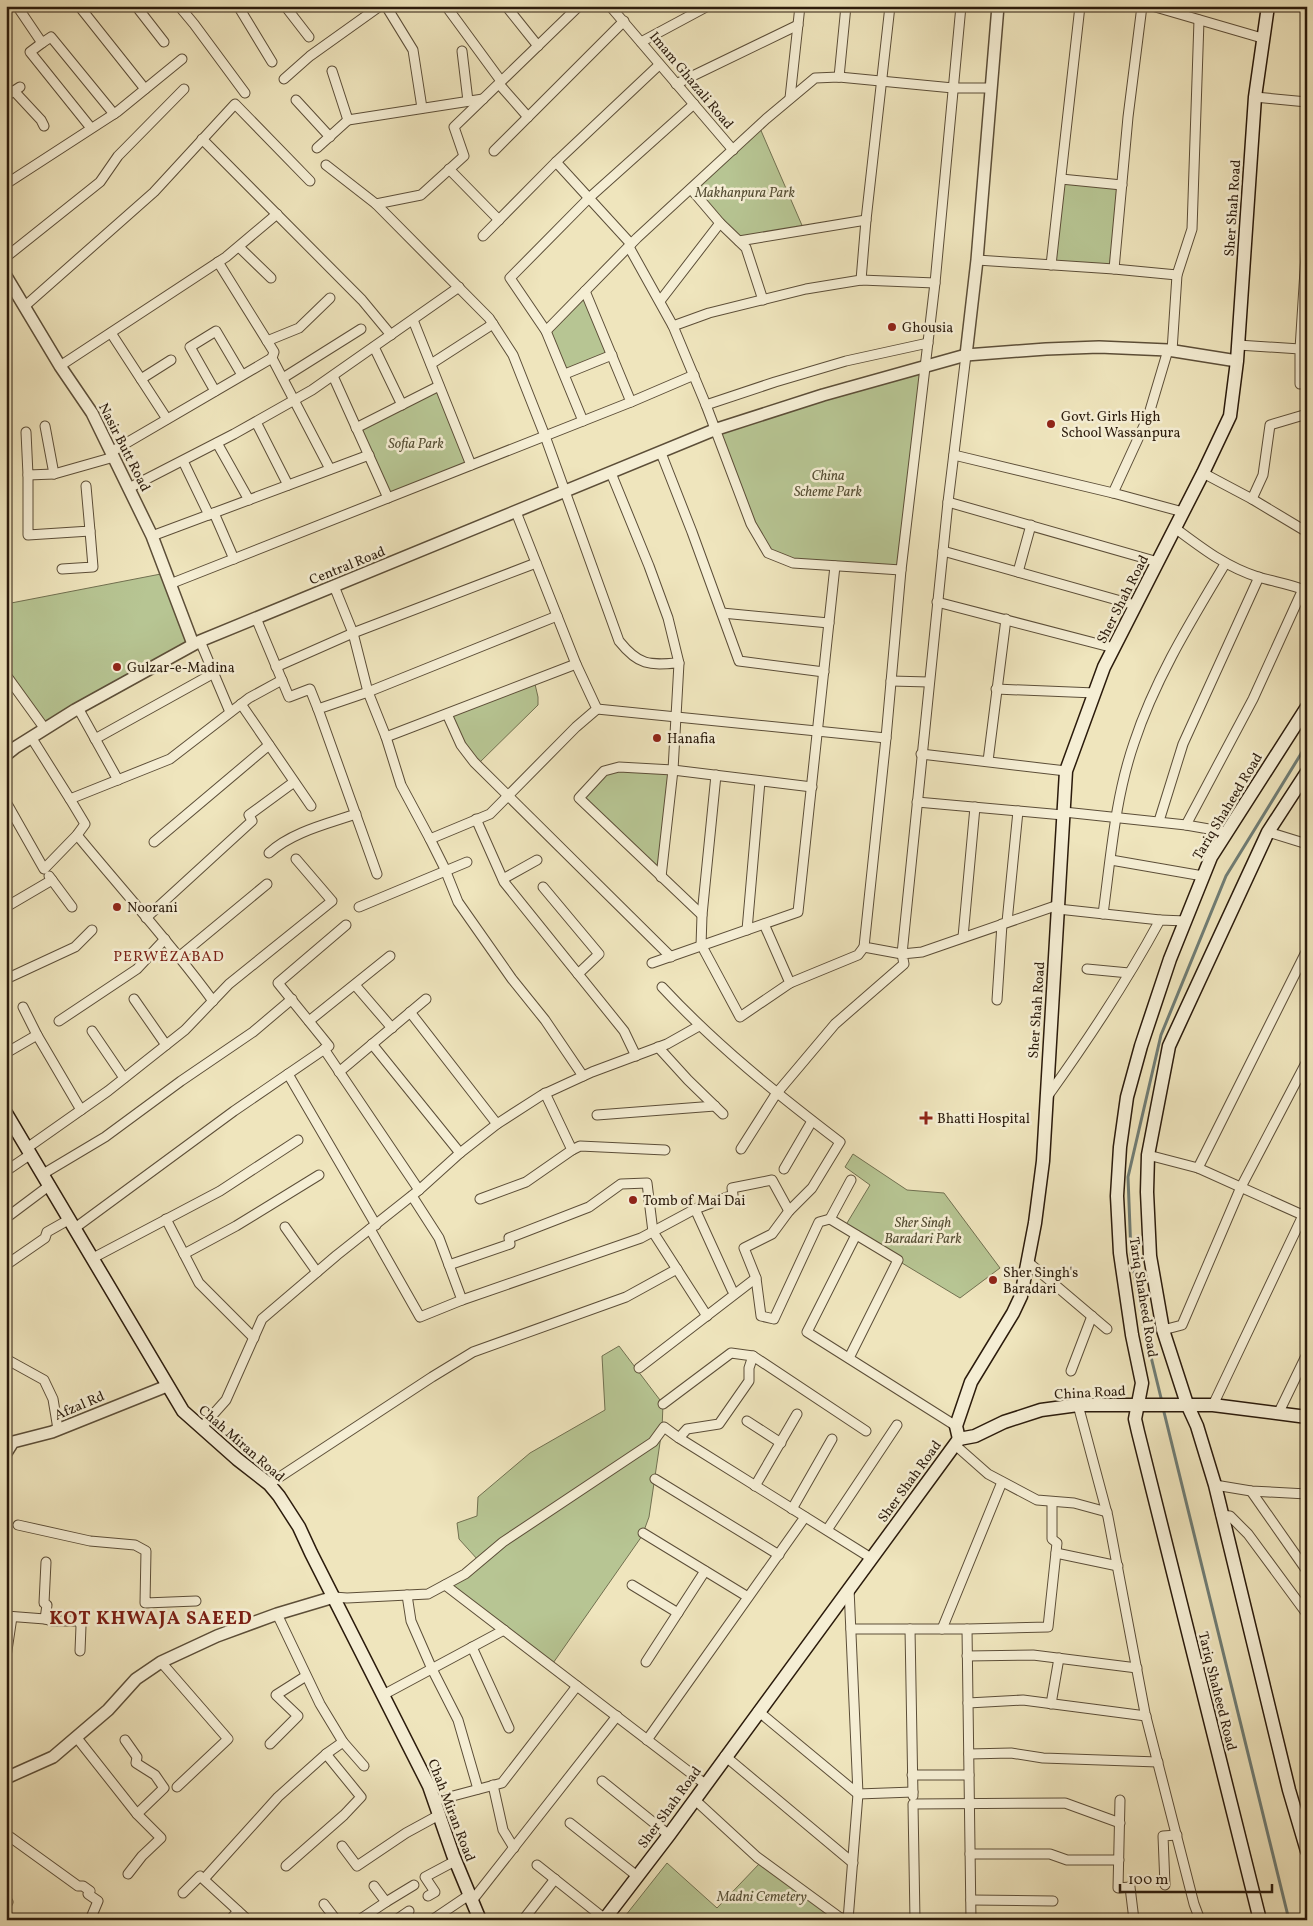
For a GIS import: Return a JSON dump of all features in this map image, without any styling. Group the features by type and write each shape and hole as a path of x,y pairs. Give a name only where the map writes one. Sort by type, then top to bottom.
{"main road":[{"name":"Sher Shah Road","path":"605,1919 669,1835 957,1441 956,1426 971,1382 1013,1313 1021,1296 1044,1162 1066,771 1104,668 1230,416 1237,362 1255,97 1268,6"},
{"name":"Tariq Shaheed Road","path":"1260,1920 1138,1432 1136,1419 1142,1382 1132,1335 1120,1253 1117,1196 1120,1147 1127,1097 1141,1046 1170,959 1211,857 1307,706"},
{"name":"Tariq Shaheed Road","path":"1307,772 1268,832 1169,1046 1148,1155 1147,1192 1150,1256 1163,1330 1182,1405 1197,1426 1215,1485 1289,1790 1307,1851"},
{"name":"Chah Miran Road","path":"6,1113 73,1223 183,1412 268,1484 279,1496 299,1527 310,1553 429,1786 455,1861 480,1920"},
{"name":"China Road","path":"957,1441 975,1436 1004,1422 1042,1410 1078,1405 1182,1405"},
{"path":"1182,1405 1213,1405 1307,1417"}],"street":[{"path":"17,6 42,44"},
{"path":"80,6 145,89"},
{"path":"136,6 164,42"},
{"path":"179,6 245,93"},
{"path":"238,6 272,62"},
{"path":"285,6 309,37"},
{"path":"284,79 310,56 380,6"},
{"path":"386,6 413,50 422,108"},
{"path":"446,6 500,83 528,117"},
{"path":"506,6 538,46"},
{"path":"376,204 421,195 464,156 454,127 579,6"},
{"name":"Imam Ghazali Road","path":"610,6 733,150"},
{"path":"641,42 708,6"},
{"path":"790,98 800,6"},
{"path":"839,77 846,6"},
{"path":"861,280 890,6"},
{"path":"716,775 702,915 703,948 740,1017 790,983 858,954 864,946 886,738 901,570 935,282 960,6"},
{"path":"740,1149 776,1094 835,1024 904,964 902,954 937,602 977,260 998,6"},
{"path":"1051,265 1080,6"},
{"path":"1114,269 1128,117 1142,6"},
{"path":"1152,6 1262,38"},
{"path":"1113,493 1148,417 1170,351 1177,275 1192,229 1199,20"},
{"path":"494,151 624,21"},
{"path":"676,84 798,25"},
{"path":"92,128 30,52 51,37 114,114"},
{"path":"462,50 468,101"},
{"path":"6,184 114,114 182,59"},
{"path":"483,236 556,162 659,65"},
{"path":"332,71 348,120"},
{"path":"546,331 630,246 790,98 815,78 839,77 953,88 991,88"},
{"path":"6,257 100,182 118,156 184,89"},
{"path":"13,91 44,126"},
{"path":"1255,97 1307,102"},
{"path":"317,148 348,120 483,98"},
{"path":"296,100 330,137"},
{"path":"26,306 154,192 234,104 310,181"},
{"path":"583,421 546,331 510,278 590,198 694,104"},
{"path":"202,139 362,300 391,335"},
{"path":"556,162 590,198 630,246 660,301 694,375 751,524 768,553 793,563 901,570"},
{"path":"326,165 376,204 493,324 513,355 545,436 619,641 628,652 648,664 679,663"},
{"path":"449,170 499,220"},
{"path":"1061,179 1122,186"},
{"path":"691,189 746,248 762,300"},
{"path":"60,366 218,262 239,247 277,214"},
{"path":"738,241 866,220"},
{"path":"660,301 720,222"},
{"path":"1300,384 1300,349 1307,239"},
{"path":"239,247 271,278"},
{"path":"977,260 1177,275"},
{"path":"28,475 54,474 113,455 167,420 272,358 274,352 218,262"},
{"name":"Nasir Butt Road","path":"6,276 26,306 60,366 92,413 152,536 170,584 197,643"},
{"path":"673,326 709,313 806,288 861,280 935,282"},
{"path":"129,488 294,401 333,376 459,287"},
{"path":"585,291 631,402"},
{"path":"266,340 299,328 330,298"},
{"path":"413,320 471,465"},
{"path":"430,364 493,324"},
{"path":"283,378 361,329"},
{"path":"215,391 190,347 216,331 242,375"},
{"path":"111,333 167,420"},
{"path":"706,405 846,361 928,343"},
{"path":"1238,344 1300,349"},
{"path":"374,347 402,405"},
{"name":"Central Road","path":"6,755 78,708 197,643 714,430 822,395 966,355 1072,348 1170,351 1237,362"},
{"path":"565,374 612,355"},
{"path":"272,358 330,469"},
{"path":"141,379 171,360"},
{"path":"170,584 631,402 694,375"},
{"path":"333,376 388,498"},
{"path":"356,428 439,386"},
{"path":"1252,499 1262,475 1270,425 1307,414"},
{"path":"256,422 288,485"},
{"path":"45,426 54,474"},
{"path":"26,432 28,536 90,531"},
{"path":"217,443 249,500"},
{"path":"661,453 739,661 824,672"},
{"path":"152,536 369,455"},
{"path":"954,455 1113,493 1183,512"},
{"path":"183,460 234,559"},
{"path":"611,473 668,618 679,663 673,770 661,877"},
{"path":"1203,473 1306,530"},
{"path":"62,569 93,567 86,486"},
{"path":"948,502 1158,562"},
{"path":"516,512 576,664 597,709"},
{"path":"1018,572 1031,525"},
{"path":"1175,528 1225,564 1259,577 1294,585 1305,590 1253,699 1186,825"},
{"path":"943,551 1136,605"},
{"path":"276,667 353,634 536,564"},
{"path":"1103,914 1115,817 1134,742 1160,678 1225,564"},
{"path":"652,963 703,948 798,912 835,566"},
{"path":"1159,822 1183,744 1259,577"},
{"path":"334,586 353,634 368,692 386,737 401,785 446,871 458,902 584,1076"},
{"path":"937,602 1114,648"},
{"path":"722,612 829,623"},
{"path":"318,709 368,692 557,616"},
{"path":"256,618 289,697 310,688 377,874"},
{"path":"988,761 1006,619"},
{"path":"197,643 214,673 230,712"},
{"path":"386,737 576,664"},
{"path":"95,739 214,673"},
{"path":"8,680 45,729"},
{"path":"70,799 170,759 241,704 282,680"},
{"path":"891,681 929,682"},
{"path":"996,689 1095,693"},
{"path":"241,704 311,806"},
{"path":"78,708 118,780"},
{"path":"430,839 490,814 576,727 597,709 886,738"},
{"path":"447,714 461,746 474,762 671,957"},
{"path":"31,738 85,824 44,869"},
{"path":"154,842 269,745"},
{"path":"922,754 1066,771"},
{"path":"702,915 579,798 604,771 620,767 673,770 812,787"},
{"path":"747,930 760,781"},
{"path":"146,918 252,821 249,815 294,782"},
{"path":"6,802 44,869 72,906"},
{"path":"917,802 1115,817 1186,825 1226,832"},
{"path":"964,938 975,807"},
{"path":"997,1000 1004,923 1018,811"},
{"path":"269,853 276,847 314,828 356,814"},
{"path":"476,819 502,878 624,1031 636,1056"},
{"path":"1268,832 1307,844"},
{"path":"77,835 180,956 213,1001"},
{"path":"6,1171 81,1110 185,1030 229,984 332,901 296,859"},
{"path":"502,878 537,860"},
{"path":"1110,860 1203,876"},
{"path":"359,907 467,862"},
{"path":"6,907 52,880"},
{"path":"180,956 267,884"},
{"path":"543,887 599,954 578,974"},
{"path":"864,946 902,954 922,952 1004,923 1058,907 1103,914 1186,921"},
{"path":"1047,1097 1082,1048 1160,920"},
{"path":"764,924 790,983"},
{"path":"6,1265 44,1238 47,1232 73,1223 329,1046 278,983 346,925"},
{"path":"6,979 74,947 92,930"},
{"path":"59,1021 137,968 164,939"},
{"path":"1198,1168 1307,950"},
{"path":"310,1021 390,956"},
{"path":"1087,969 1129,973"},
{"path":"355,985 392,1028"},
{"path":"662,987 699,1026 776,1094 840,1142 812,1188 789,1211 772,1234 744,1248 756,1278 760,1316 774,1319 819,1222 830,1220 898,1260 849,1358"},
{"path":"134,999 166,1045"},
{"path":"6,1218 47,1180 180,1081 253,1032 292,999"},
{"path":"339,1072 426,999"},
{"path":"23,1007 37,1035 81,1110"},
{"path":"410,1012 497,1124"},
{"path":"201,1428 226,1400 262,1319 412,1196 460,1153 497,1124 545,1094 584,1076 658,1047 699,1026"},
{"path":"92,1031 124,1078"},
{"path":"6,1053 37,1035"},
{"path":"372,1044 460,1153"},
{"path":"658,1047 723,1114"},
{"path":"324,1050 419,1190"},
{"path":"1163,1330 1182,1325 1241,1187 1307,1061"},
{"path":"288,1074 373,1227 420,1317 462,1300 640,1238 695,1209 733,1195 732,1188 772,1180 789,1211"},
{"path":"545,1094 572,1150"},
{"path":"597,1115 715,1106"},
{"path":"784,1169 812,1121"},
{"path":"93,1258 220,1191 298,1140"},
{"path":"480,1199 526,1182 580,1146 665,1150"},
{"path":"1148,1155 1198,1168 1305,1213 1213,1405"},
{"path":"184,1254 236,1226 319,1175"},
{"path":"830,1220 851,1180"},
{"path":"449,1265 510,1244 509,1238 589,1207 621,1184 647,1184 653,1232 707,1316"},
{"path":"412,1196 439,1238 462,1300"},
{"path":"695,1209 732,1290"},
{"path":"166,1219 198,1283 254,1338"},
{"path":"285,1227 317,1272"},
{"path":"856,1235 807,1332 956,1426"},
{"path":"1028,1262 1107,1329"},
{"path":"268,1484 473,1352 626,1297 677,1269"},
{"path":"639,1368 756,1278"},
{"path":"1071,1371 1092,1316"},
{"path":"663,1404 731,1353 754,1356 866,1431"},
{"path":"1278,1414 1307,1354"},
{"path":"679,1438 687,1428 719,1424 749,1380 749,1368 754,1356"},
{"path":"6,1359 44,1380 52,1398 58,1429"},
{"name":"Afzal Rd","path":"6,1453 13,1442 27,1440 58,1429 167,1386"},
{"path":"1078,1405 1107,1512 1146,1716 1200,1920"},
{"path":"755,1486 797,1414"},
{"path":"746,1422 780,1443"},
{"path":"826,1530 897,1425"},
{"path":"6,1778 53,1758 108,1710 136,1679 160,1662 216,1636 277,1614 334,1597 428,1594 445,1585 465,1574 511,1537 653,1442 664,1427 871,1558"},
{"path":"792,1509 832,1439"},
{"path":"957,1441 988,1474 1037,1500 1074,1503 1107,1512"},
{"path":"655,1479 778,1555"},
{"path":"942,1629 1002,1482"},
{"path":"1215,1485 1250,1491 1307,1494"},
{"path":"1250,1491 1307,1572"},
{"path":"852,1629 1048,1627 1058,1543 1052,1539 1052,1502"},
{"path":"1221,1515 1230,1516 1248,1534 1307,1614"},
{"path":"647,1740 805,1517"},
{"path":"18,1525 90,1541 135,1546 146,1550 145,1603 196,1601"},
{"path":"643,1533 748,1597"},
{"path":"1056,1553 1118,1566"},
{"path":"45,1619 47,1605 44,1603 46,1562"},
{"path":"646,1662 705,1571"},
{"path":"445,1585 705,1784"},
{"path":"632,1585 678,1613"},
{"path":"694,1799 756,1857 839,1917 848,1920 858,1794 849,1588"},
{"path":"407,1595 411,1621 432,1669 458,1720 478,1789"},
{"path":"277,1614 320,1704 343,1742 364,1766"},
{"path":"6,1657 9,1616 52,1621 79,1621 81,1626 80,1651"},
{"path":"910,1629 915,1920"},
{"path":"967,1629 971,1920"},
{"path":"383,1695 504,1630"},
{"path":"472,1647 509,1728"},
{"path":"967,1656 1033,1655 1137,1668"},
{"path":"1051,1704 1059,1658"},
{"path":"160,1662 228,1739 177,1787"},
{"path":"270,1744 298,1716 276,1695 306,1676"},
{"path":"434,1801 502,1783 577,1686"},
{"path":"968,1703 1023,1700 1146,1716"},
{"path":"758,1711 858,1794 912,1792"},
{"path":"432,1920 470,1898 514,1848 617,1716"},
{"path":"77,1738 137,1814 161,1838 142,1856 128,1874"},
{"path":"125,1740 137,1757 136,1763 155,1775 164,1788 137,1814"},
{"path":"204,1879 278,1797 326,1754 343,1742"},
{"path":"969,1754 1011,1753 1043,1758 1158,1762"},
{"path":"286,1866 344,1816 361,1796 326,1754"},
{"path":"725,1756 853,1863"},
{"path":"912,1775 969,1775"},
{"path":"602,1781 669,1835"},
{"path":"493,1785 503,1830 514,1848"},
{"path":"1120,1800 1118,1888 1130,1887 1134,1920"},
{"path":"913,1804 1065,1803 1120,1823"},
{"path":"342,1846 357,1866 406,1833 439,1815"},
{"path":"570,1823 637,1876"},
{"path":"6,1834 78,1886 83,1886 90,1891 88,1894 98,1901 90,1920"},
{"path":"1165,1885 1163,1836 1177,1836"},
{"path":"970,1854 1050,1854 1066,1860 1119,1860"},
{"path":"428,1896 435,1892 425,1877 455,1861"},
{"path":"538,1865 605,1919"},
{"path":"183,1892 200,1876 248,1920"},
{"path":"523,1920 555,1879"},
{"path":"359,1920 414,1885"},
{"path":"374,1886 386,1902"},
{"path":"971,1900 1053,1901"},
{"path":"324,1904 334,1917 331,1920"},
{"path":"230,1920 238,1911"},
{"path":"396,1920 409,1911"}],"green space":[{"name":"Makhanpura Park","path":"759,126 804,230 739,241 691,189"},
{"path":"1061,179 1122,185 1114,269 1051,265"},
{"path":"585,291 612,355 565,374 546,331"},
{"name":"China Scheme Park","path":"922,372 901,570 793,563 768,553 713,431"},
{"name":"Sofia Park","path":"439,386 471,465 388,498 356,428"},
{"path":"166,573 193,644 45,729 6,676 6,604"},
{"path":"534,680 538,705 477,765 447,714"},
{"path":"673,770 661,877 581,801 604,771"},
{"name":"Sher Singh Baradari Park","path":"853,1154 907,1190 944,1193 1000,1268 960,1298 844,1228 870,1185 845,1167"},
{"path":"619,1346 663,1404 662,1429 649,1517 642,1536 551,1666 445,1585 478,1560 459,1539 457,1523 477,1516 478,1497 530,1453 605,1410 602,1356"},
{"name":"Madni Cemetery","path":"667,1863 717,1908 760,1863 835,1920 622,1920"}],"waterway":[{"path":"1162,1402 1143,1324 1131,1254 1128,1177 1161,1035 1226,876 1307,744"},
{"path":"1163,1408 1289,1920"}],"place":[{"name":"Ghousia","path":"892,327"},
{"name":"Govt. Girls High School Wassanpura","path":"1051,424"},
{"name":"Gulzar-e-Madina","path":"117,667"},
{"name":"Hanafia","path":"657,738"},
{"name":"Noorani","path":"117,907"},
{"name":"Bhatti Hospital","path":"926,1118"},
{"name":"Tomb of Mai Dai","path":"633,1200"},
{"name":"Sher Singh's Baradari","path":"993,1280"}],"district":[{"name":"PERWEZABAD","path":"169,956"},
{"name":"KOT KHWAJA SAEED","path":"151,1617"}]}
